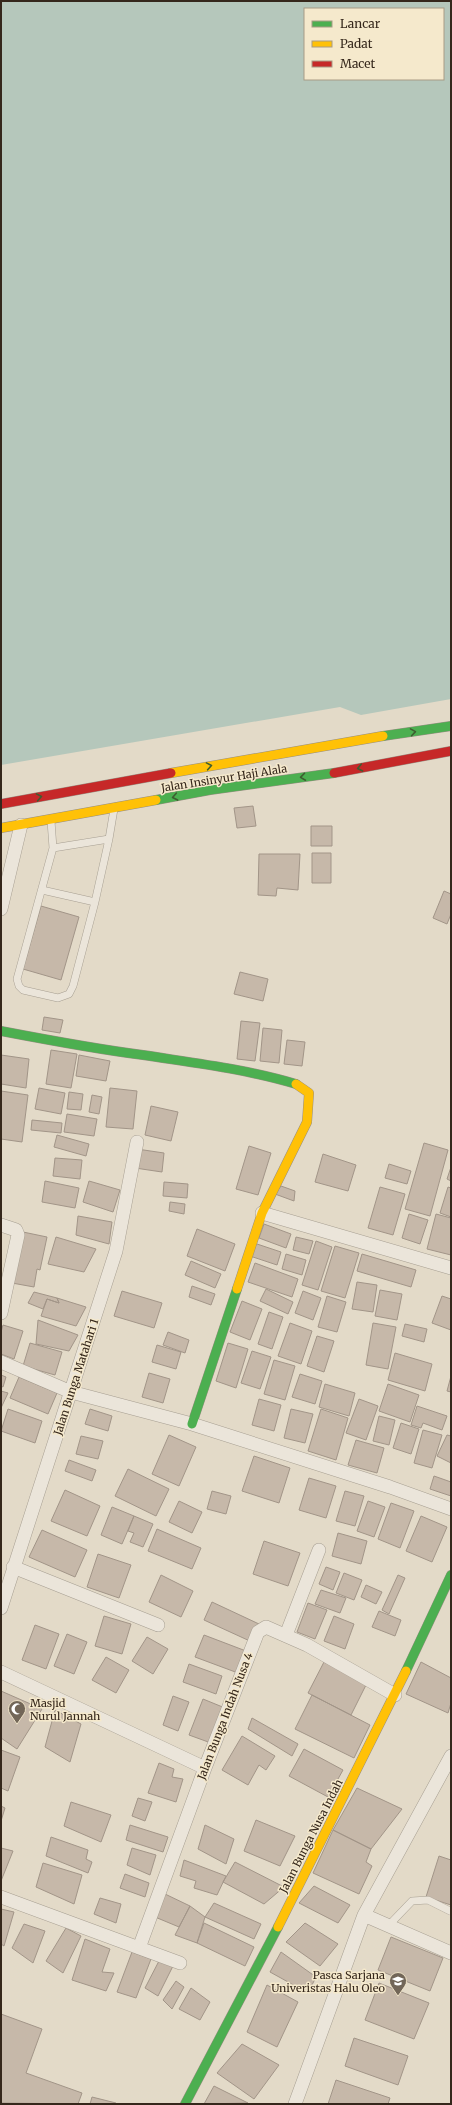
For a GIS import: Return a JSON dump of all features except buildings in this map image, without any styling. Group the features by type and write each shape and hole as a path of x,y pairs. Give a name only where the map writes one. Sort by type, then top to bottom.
{"street":[{"name":"Jalan Insinyur Haji Alala","path":"1,804 340,743 451,726"},
{"name":"Jalan Insinyur Haji Alala","path":"1,828 114,809 210,790 342,772 451,751"},
{"path":"1,909 21,825"},
{"path":"1,1031 77,1046 209,1065 277,1078 304,1087 309,1093 310,1101 307,1122 262,1213 192,1424"},
{"name":"Jalan Bunga Matahari 1","path":"1,1608 116,1251 137,1142"},
{"path":"262,1213 451,1268"},
{"path":"1,1225 16,1230 18,1234 1,1313"},
{"path":"1,1362 71,1392 192,1424 390,1487 451,1509"},
{"path":"286,1635 319,1550"},
{"path":"14,1567 158,1625"},
{"name":"Jalan Bunga Nusa Indah","path":"185,2104 252,1978 395,1695 451,1575"},
{"name":"Jalan Bunga Indah Nusa 4","path":"139,1948 205,1768 258,1632 266,1627 286,1635 307,1645 395,1695"},
{"path":"1,1672 205,1768"},
{"path":"295,2104 364,1915 451,1756"},
{"path":"1,1897 180,1963"},
{"path":"364,1915 451,1953"}],"lane":[{"path":"51,820 53,848 17,979 19,986 23,990 58,998 70,994 73,986 110,839 114,809"},
{"path":"53,848 110,839"},
{"path":"42,890 95,902"},
{"path":"389,1925 412,1901 428,1900 450,1911"}],"shaded area":[{"path":"1,1 451,1 451,699 361,715 340,707 1,765"}],"traffic: fast":[{"path":"383,736 451,726"},
{"path":"156,800 210,790 334,773"},
{"path":"1,1031 89,1047 220,1067 258,1074 296,1084"},
{"path":"192,1424 237,1289"},
{"path":"406,1671 451,1575"},
{"path":"185,2104 278,1927"}],"traffic: slow":[{"path":"171,773 383,736"},
{"path":"1,828 156,800"},
{"path":"237,1289 262,1213 307,1122 309,1093 296,1084"},
{"path":"278,1927 406,1671"}],"traffic: jam":[{"path":"334,773 451,751"},
{"path":"1,804 171,773"}],"place":[{"name":"Masjid Nurul Jannah","path":"17,1724"},
{"name":"Pasca Sarjana Univeristas Halu Oleo","path":"398,1996"}]}
